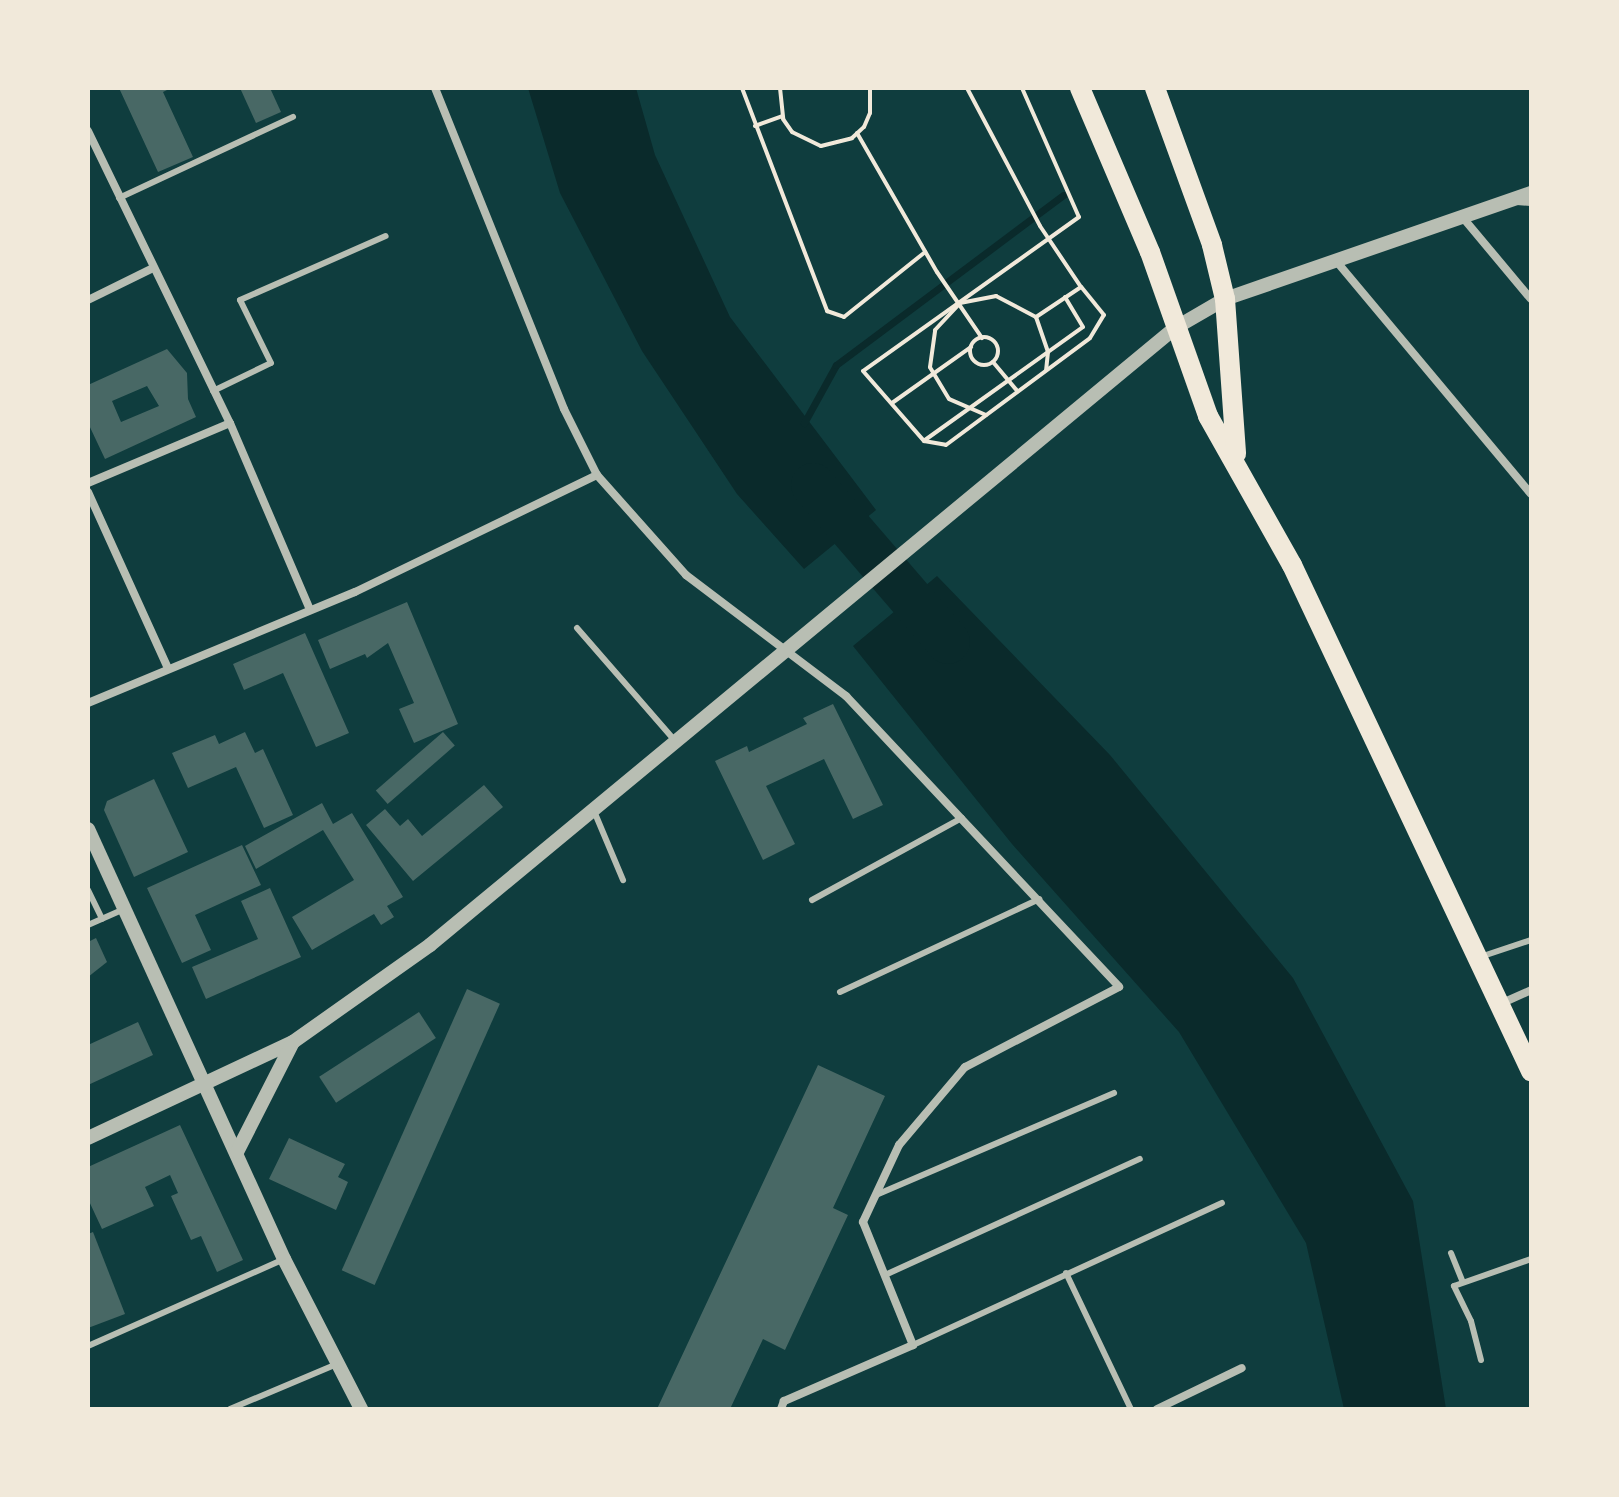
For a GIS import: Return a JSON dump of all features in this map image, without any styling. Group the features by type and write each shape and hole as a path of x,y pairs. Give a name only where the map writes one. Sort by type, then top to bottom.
{"main road":[{"path":"1080,88 1150,252 1208,416 1237,462 1292,565 1531,1071"},
{"path":"1155,88 1212,245 1225,299 1227,376 1237,462"}],"street":[{"path":"435,88 564,409 597,475 686,575 783,652 846,696 1119,987 965,1067 899,1145 863,1222 913,1345 784,1401 781,1409"},
{"path":"88,131 151,269 230,423 310,610"},
{"path":"88,1138 293,1042 430,945 593,808 816,628 1011,460 1175,328 1225,299 1464,219 1531,193"},
{"path":"1464,219 1531,299"},
{"path":"1337,262 1531,494"},
{"path":"88,300 151,269"},
{"path":"88,483 230,423"},
{"path":"88,703 310,610 597,475"},
{"path":"88,492 168,668"},
{"path":"88,829 284,1259 361,1409"},
{"path":"1500,1004 1531,990"},
{"path":"237,1152 293,1042"},
{"path":"1157,1409 1242,1368"}],"lane":[{"path":"119,198 293,117"},
{"path":"1510,202 1531,203"},
{"path":"213,391 271,363 240,300 386,236"},
{"path":"577,628 676,742"},
{"path":"593,808 623,880"},
{"path":"812,900 962,818"},
{"path":"88,890 102,919"},
{"path":"840,992 1039,899"},
{"path":"88,925 124,909"},
{"path":"1479,957 1531,940"},
{"path":"876,1195 1114,1093"},
{"path":"885,1275 1140,1159"},
{"path":"913,1345 1222,1203"},
{"path":"1451,1253 1463,1282"},
{"path":"88,1346 284,1259"},
{"path":"1481,1360 1471,1321 1454,1286 1531,1259"},
{"path":"1066,1273 1131,1409"},
{"path":"230,1409 338,1364"}],"path":[{"path":"742,88 827,311 844,317 925,252"},
{"path":"780,88 782,116 792,132 821,146 837,145 857,133 870,113 870,88"},
{"path":"967,88 1040,226 1048,238 1081,287 1104,315 1090,338 946,445 924,441 863,371 958,301 1048,238 1079,217 1022,88"},
{"path":"755,126 782,116"},
{"path":"857,133 937,272 982,338 997,346 993,362"},
{"path":"1036,317 1081,287"},
{"path":"986,415 966,410 949,399 932,373 929,348 935,330 958,301 996,296 1036,317 1048,352 1046,370"},
{"path":"924,441 1083,327 1065,297"},
{"path":"892,403 982,338"},
{"path":"971,347 976,362 993,362"},
{"path":"993,362 1017,391"}],"water":[{"path":"528,88 636,88 655,155 730,317 876,510 804,569 737,494 642,351 560,193"},
{"path":"937,576 1110,755 1293,978 1413,1201 1446,1409 1344,1409 1306,1243 1179,1032 1012,844 853,646"}],"building":[{"path":"119,88 171,88 163,92 193,157 158,172"},
{"path":"240,88 270,88 281,112 256,123"},
{"path":"167,349 187,373 188,399 196,417 105,459 88,423 88,385","holes":["147,386 159,406 121,422 112,401"]},
{"path":"407,602 458,724 414,743 399,709 414,703 388,643 367,658 365,654 330,669 318,640"},
{"path":"305,633 349,733 316,747 283,673 244,690 233,664"},
{"path":"833,704 883,805 853,819 824,759 766,786 795,844 763,860 715,761 747,746 749,752 807,724 803,718"},
{"path":"245,732 255,753 263,749 293,815 264,828 236,767 188,788 172,753 215,735 219,744"},
{"path":"443,732 455,746 388,804 376,790"},
{"path":"154,779 188,852 134,877 104,810 107,801"},
{"path":"484,785 503,807 413,881 366,825 385,809 400,826 408,819 422,836"},
{"path":"322,803 333,824 352,813 403,897 387,906 394,917 381,925 374,914 312,950 292,917 354,880 323,830 256,869 245,846"},
{"path":"242,845 261,885 195,915 211,950 182,963 147,888"},
{"path":"270,888 301,957 206,999 192,967 258,939 241,901"},
{"path":"96,938 107,962 88,977 88,942"},
{"path":"467,989 500,1004 375,1285 342,1270"},
{"path":"419,1012 436,1038 336,1103 319,1077"},
{"path":"138,1022 153,1055 88,1085 88,1045"},
{"path":"818,1065 885,1096 833,1208 848,1215 785,1350 763,1339 730,1409 657,1409"},
{"path":"180,1125 243,1260 217,1272 201,1236 191,1240 171,1196 178,1193 170,1175 145,1187 154,1206 102,1229 88,1199 88,1167"},
{"path":"289,1138 345,1164 338,1177 348,1182 336,1210 269,1179"},
{"path":"93,1232 125,1314 88,1328 88,1234"}],"waterway":[{"path":"804,423 836,365 1063,195"},
{"path":"813,485 948,642"}]}
